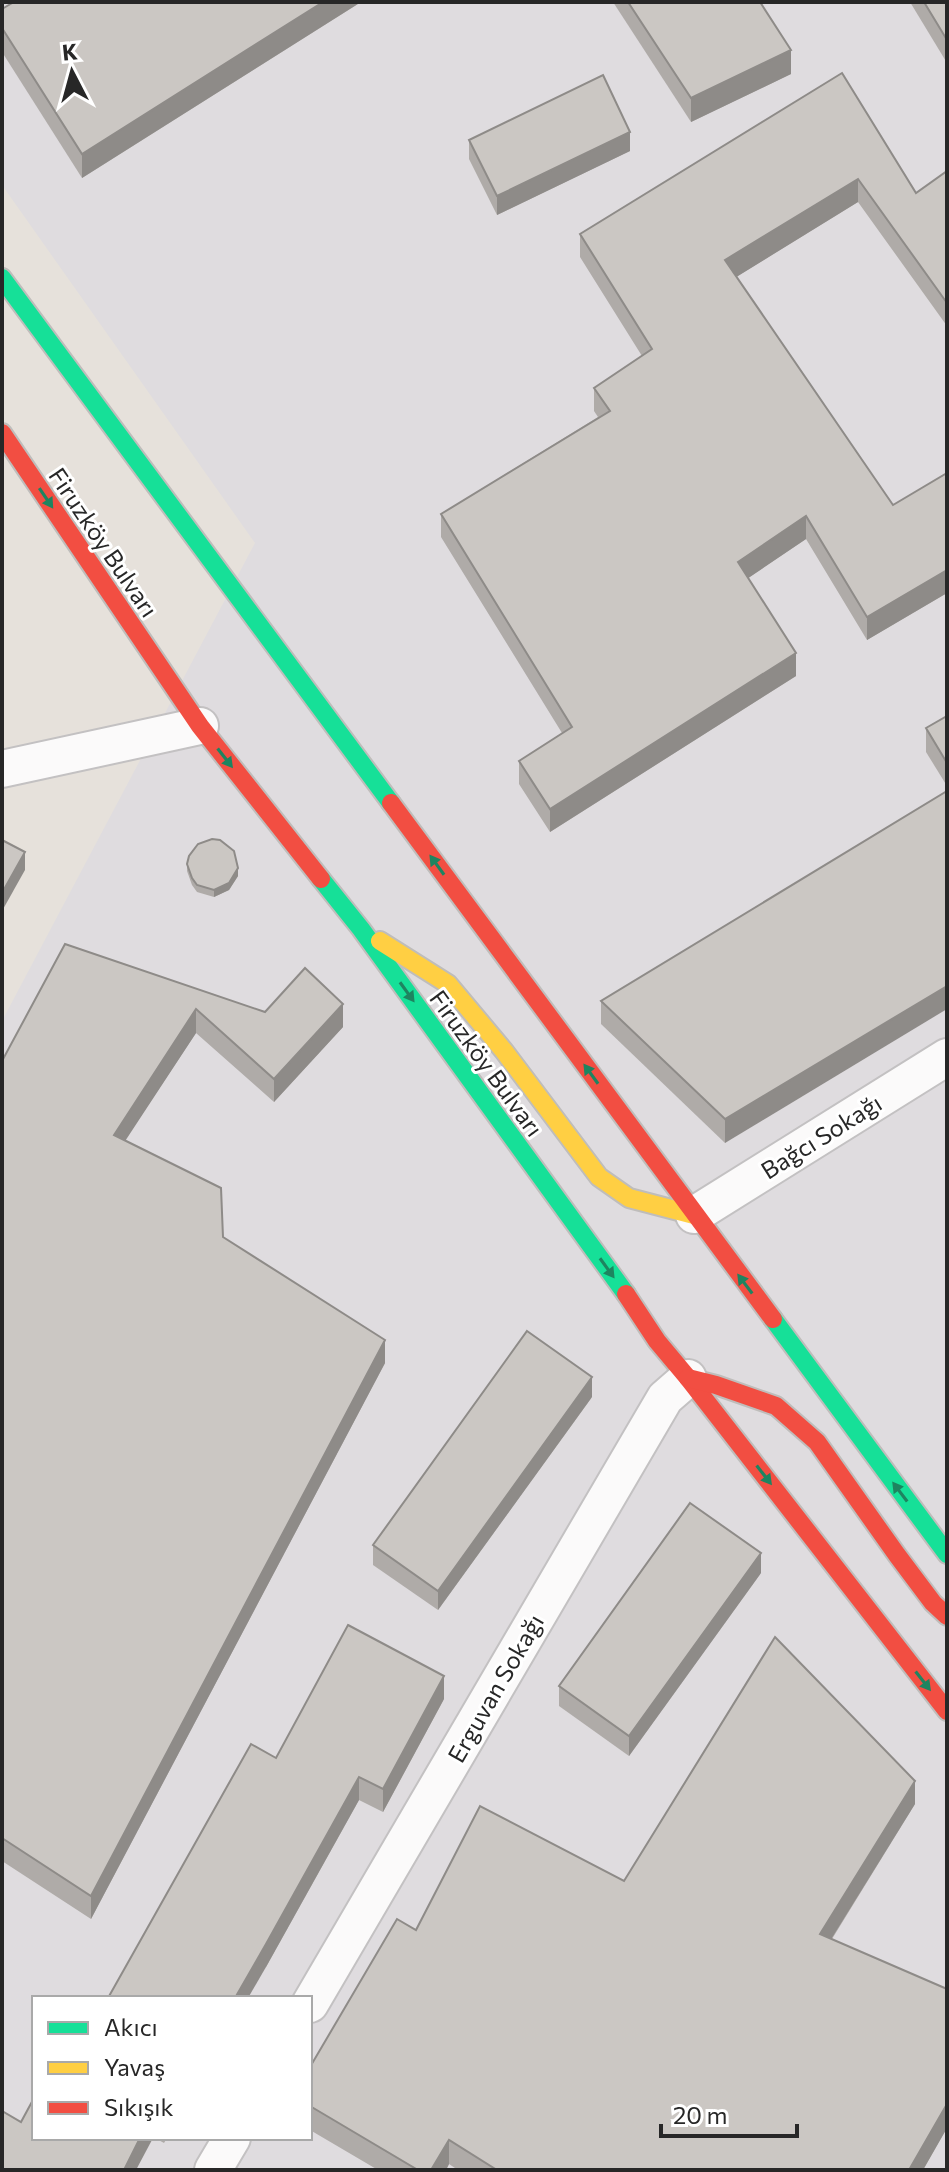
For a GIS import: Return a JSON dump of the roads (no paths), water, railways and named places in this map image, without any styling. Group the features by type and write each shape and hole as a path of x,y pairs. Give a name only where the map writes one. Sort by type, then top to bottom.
{"main road":[{"path":"2,278 947,1554"},
{"name":"Firuzköy Bulvarı","path":"2,433 200,726 361,929 657,1341 947,1711"},
{"path":"361,929 448,984 504,1051 599,1177 629,1198 694,1215"},
{"path":"688,1378 776,1406 817,1442 915,1579 947,1616"}],"street":[{"path":"2,769 200,726"},
{"name":"Bağcı Sokağı","path":"694,1215 947,1057"},
{"name":"Erguvan Sokağı","path":"312,2001 665,1398 688,1378"},
{"path":"213,2170 231,2140"}]}
